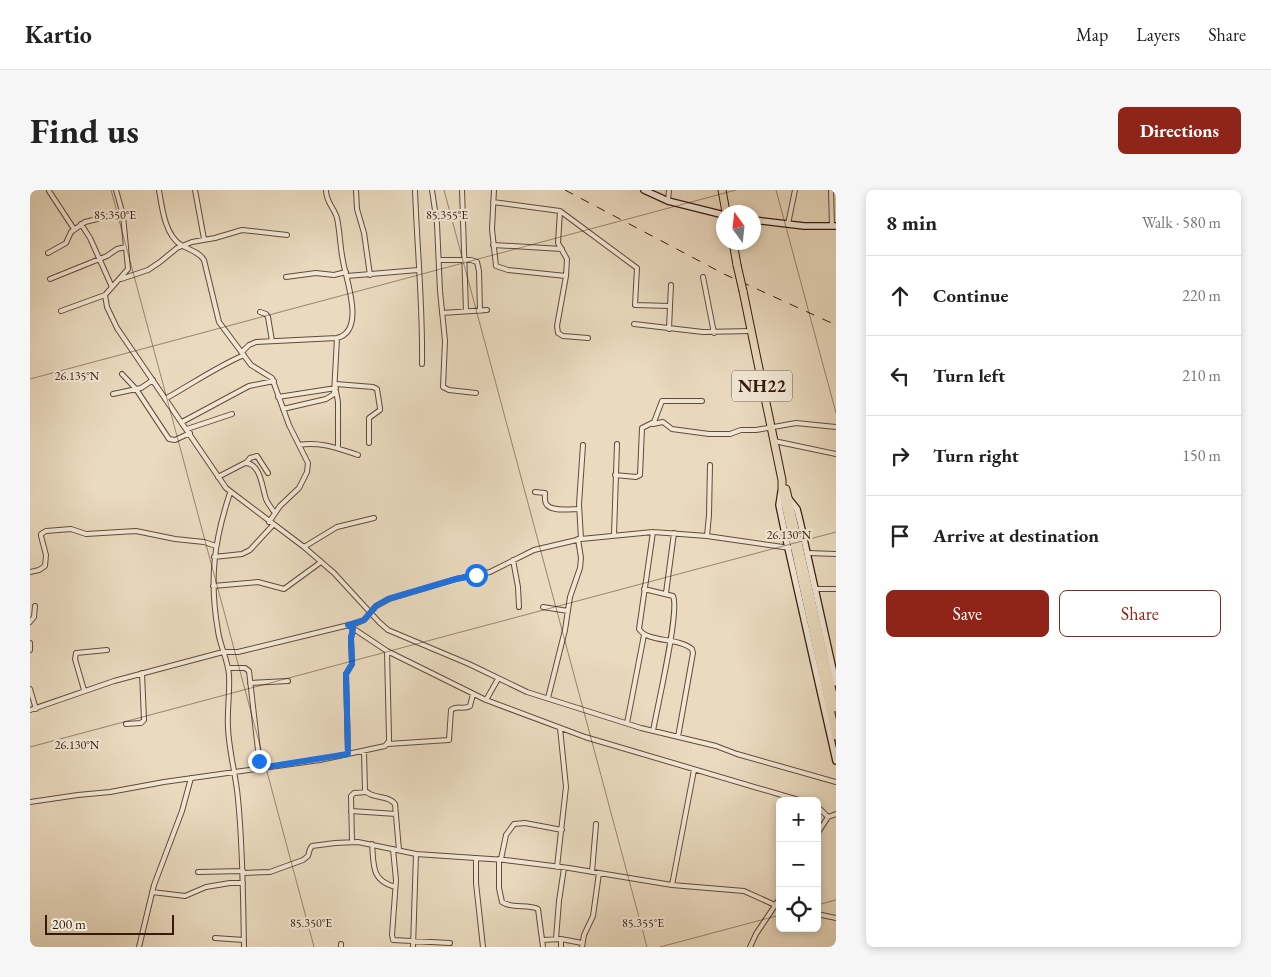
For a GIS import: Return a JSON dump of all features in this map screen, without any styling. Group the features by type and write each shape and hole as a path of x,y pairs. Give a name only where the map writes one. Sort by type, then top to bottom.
{"highway":[{"path":"722,190 725,205"},
{"name":"NH22","path":"735,250 782,480 789,499 794,548"},
{"name":"NH22","path":"782,480 782,490 794,548 836,736"},
{"name":"NH22","path":"800,574 836,708"}],"street":[{"path":"61,311 105,295 128,269 122,213 116,190"},
{"path":"159,190 171,235 182,245 201,255 204,260 217,318 221,326 252,365 270,375 274,381 278,397 308,463 306,476 296,492 280,506 271,523 250,550 242,554 214,557"},
{"path":"195,190 204,239"},
{"path":"166,399 190,386 209,372 243,354 253,343 337,338 346,335 351,325 352,292 342,258 337,219 327,202 326,190"},
{"path":"356,190 357,209 364,233 370,275"},
{"path":"415,190 418,270 422,290 422,364"},
{"path":"432,190 437,224 446,349 443,387 449,390 476,393"},
{"path":"462,190 466,312"},
{"path":"494,190 493,245 494,263 497,268 566,276"},
{"path":"644,190 668,201 716,213"},
{"path":"668,201 669,190"},
{"path":"788,224 795,190"},
{"path":"761,221 834,226 831,190"},
{"path":"49,191 74,229"},
{"path":"493,202 560,211 637,268 635,305 670,306"},
{"path":"560,211 558,242 567,260 557,326 558,333 563,336 588,338"},
{"path":"48,253 66,243 68,235 81,224 122,213"},
{"path":"81,224 90,238 112,287"},
{"path":"121,279 148,270 182,245 204,239 215,238 242,230 287,235"},
{"path":"493,245 562,249"},
{"path":"50,279 108,256 117,249 126,247"},
{"path":"439,260 474,261 478,264 480,311"},
{"path":"286,277 316,273 370,275 418,270"},
{"path":"703,277 714,333"},
{"path":"669,329 671,285"},
{"path":"105,295 107,307 114,321 230,493 322,562 388,630 469,664 527,692 653,731 716,746 737,754 836,782"},
{"path":"442,313 487,310"},
{"path":"260,312 268,317 272,341"},
{"path":"634,324 714,333 751,331"},
{"path":"337,338 338,448"},
{"path":"122,374 136,389 169,439 175,440 215,419 232,414"},
{"path":"112,394 136,389 153,380"},
{"path":"182,422 249,386 274,381"},
{"path":"283,409 326,399 332,396 336,388"},
{"path":"278,397 336,388 377,388 380,410 368,418 369,443"},
{"path":"653,424 662,400 702,401"},
{"path":"616,475 636,477 640,475 642,428 662,422 672,429 709,434 730,434 741,430 756,430 771,426 804,423 836,427"},
{"path":"774,441 836,454"},
{"path":"299,445 314,444 338,448 358,455"},
{"path":"614,535 617,444"},
{"path":"548,698 565,630 570,597 580,563 579,509 583,445"},
{"path":"218,477 250,458 257,456 268,473"},
{"path":"246,462 254,467 260,477 266,500 275,513"},
{"path":"707,536 710,465"},
{"path":"535,492 545,493 545,502 548,506 560,509 579,509"},
{"path":"230,493 216,546 213,586 218,630 228,668 228,726 238,800 243,872 244,947"},
{"name":"NH22","path":"789,499 797,509 836,683"},
{"path":"304,547 337,527 374,518"},
{"path":"30,572 45,566 46,555 41,534 46,531 71,529 86,534 136,531 175,539 204,542 216,546"},
{"path":"30,710 84,690 142,673 223,652 238,652 348,625 364,620 376,606 388,599 456,579 490,572 541,548 580,539 653,532 707,536 794,548"},
{"path":"653,532 639,629 644,635 689,646 693,653 678,737"},
{"path":"666,593 674,533"},
{"name":"NH22","path":"794,548 836,761"},
{"path":"807,553 836,554"},
{"path":"513,560 520,607"},
{"path":"213,586 258,582 284,589 293,585 322,562"},
{"path":"644,589 666,593 673,596 675,602 670,641 653,731"},
{"path":"815,590 836,589"},
{"path":"30,622 34,617 35,606"},
{"path":"543,607 568,611"},
{"path":"348,625 387,651 486,700 560,728 788,797"},
{"path":"348,754 346,674 352,664 351,638 353,629"},
{"path":"627,723 644,635"},
{"path":"30,642 30,650"},
{"path":"84,690 75,659 76,653 107,650"},
{"path":"387,651 388,744"},
{"path":"228,668 248,669 260,768"},
{"path":"126,724 141,723 144,720 142,673"},
{"path":"486,700 498,679"},
{"path":"250,683 288,681"},
{"path":"30,690 36,709"},
{"path":"30,802 110,792 348,754 388,744 449,740 451,710 456,707 467,708 470,706 473,694"},
{"path":"557,867 566,787 560,728"},
{"path":"364,751 364,781 367,792"},
{"path":"672,886 694,770"},
{"path":"139,947 152,892 182,811 191,778"},
{"path":"352,842 350,798 352,794 367,792 394,801 399,850"},
{"path":"821,810 828,817"},
{"path":"351,811 396,814"},
{"path":"821,828 828,817 836,814"},
{"path":"543,947 538,909 530,906 506,905 502,902 499,888 500,859 506,835 514,824 525,823 562,830"},
{"path":"592,872 596,824"},
{"path":"198,872 270,872 303,860 308,856 312,846 352,842 372,844 416,854 500,859 599,873 672,886 744,891 776,901"},
{"path":"372,844 376,874 384,884 395,888"},
{"path":"393,849 395,888 392,938 396,941 450,943"},
{"path":"413,947 416,854"},
{"path":"476,858 476,883 483,947"},
{"path":"561,947 558,939 559,902 564,868"},
{"path":"542,940 558,939 582,945 593,916 599,873"},
{"path":"152,892 185,896 206,887 243,883"},
{"path":"750,947 756,934 776,905"},
{"path":"821,915 836,918"},
{"path":"215,938 244,940"}],"railway":[{"path":"565,190 724,274 836,325"}],"route":[{"path":"259,761 260,768 320,760 348,754 346,674 352,664 351,638 353,629 348,625 364,620 376,606 388,599 476,575"}]}
